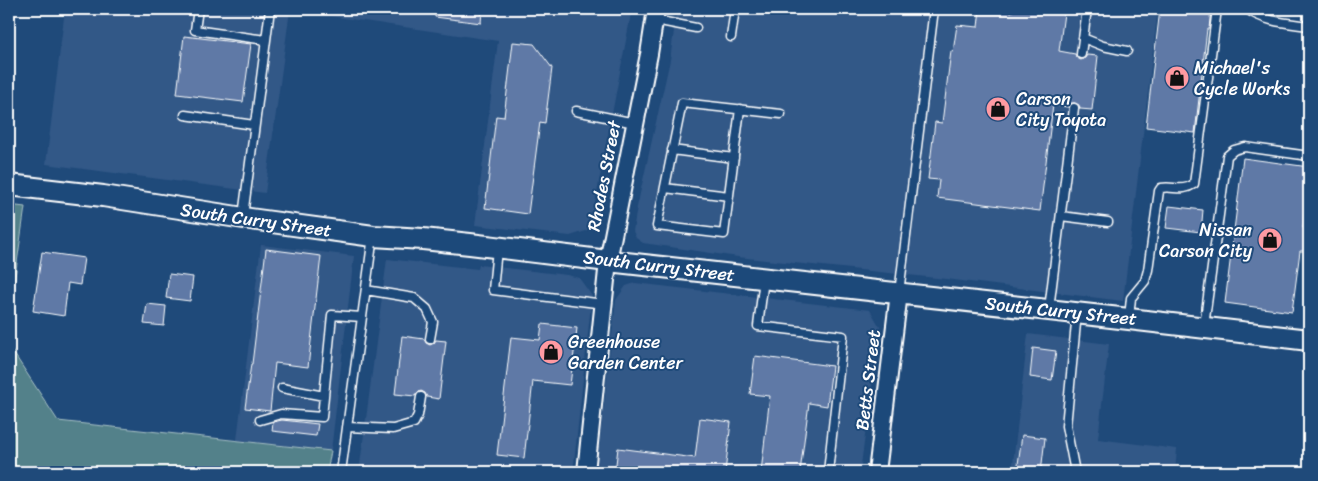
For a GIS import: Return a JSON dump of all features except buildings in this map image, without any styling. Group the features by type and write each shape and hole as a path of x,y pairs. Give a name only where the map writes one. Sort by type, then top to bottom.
{"street":[{"name":"Rhodes Street","path":"586,472 608,261 656,14"},
{"name":"South Curry Street","path":"9,186 103,196 373,236 497,247 1309,340"},
{"name":"Betts Street","path":"877,472 899,293"}],"lane":[{"path":"198,9 196,30 266,40"},
{"path":"242,218 270,9"},
{"path":"731,37 735,9"},
{"path":"899,293 934,9"},
{"path":"1081,54 1087,9"},
{"path":"1129,319 1131,298 1145,281 1148,270 1159,191 1165,187 1184,189 1194,184 1217,9"},
{"path":"1247,9 1269,20 1309,26"},
{"path":"656,14 696,28"},
{"path":"1083,38 1103,46 1127,51"},
{"path":"740,109 724,234 657,226 682,103 740,109 781,114"},
{"path":"1049,311 1074,108"},
{"path":"576,111 635,123"},
{"path":"185,115 254,125"},
{"path":"1203,328 1227,156 1234,150 1245,148 1309,156"},
{"path":"672,150 734,158"},
{"path":"665,188 729,196"},
{"path":"1061,216 1108,222"},
{"path":"341,472 373,236"},
{"path":"497,247 494,290 604,304"},
{"path":"764,278 758,326 843,336 828,472"},
{"path":"366,290 414,298 427,309 433,322 430,339"},
{"path":"1073,470 1066,426 1077,314"},
{"path":"260,420 281,414 322,417 332,315 362,317"},
{"path":"282,388 324,396"},
{"path":"347,427 393,429 414,423 418,416 421,397"}],"shaded area":[{"path":"65,9 632,9 591,224 586,231 570,236 475,225 498,41 290,10 265,193 46,164"},
{"path":"677,9 1158,9 1123,301 946,279 738,257 643,243 636,238 633,231 670,60"},
{"path":"261,245 354,256 331,451 237,440"},
{"path":"387,259 478,269 479,265 579,278 592,296 573,472 359,472"},
{"path":"635,283 870,310 880,327 860,472 596,472 616,300 626,286"},
{"path":"1028,334 1109,344 1098,439 1177,449 1175,472 1012,472"}],"green space":[{"path":"9,205 25,207 9,319"},
{"path":"9,346 58,421 331,451 327,472 9,472"}],"place":[{"name":"Michael's Cycle Works","path":"1177,78"},
{"name":"Carson City Toyota","path":"998,109"},
{"name":"Nissan Carson City","path":"1270,240"},
{"name":"Greenhouse Garden Center","path":"551,352"}]}
